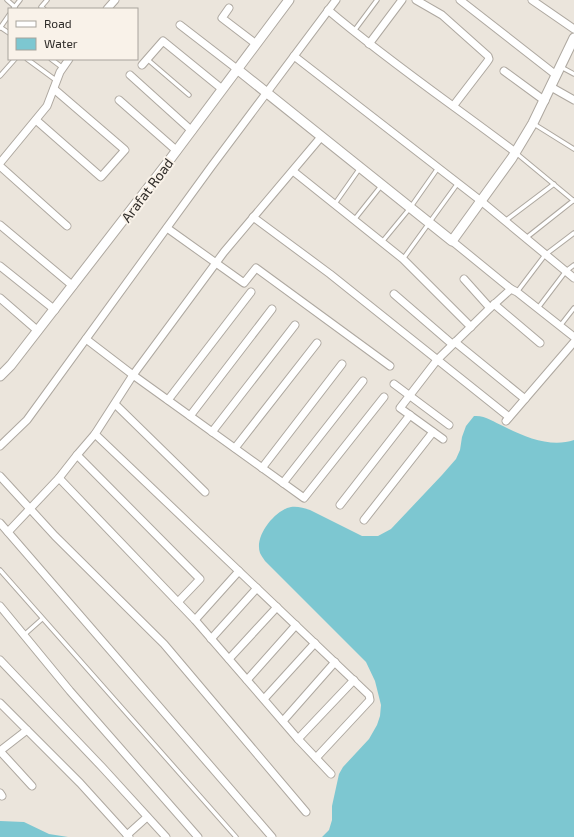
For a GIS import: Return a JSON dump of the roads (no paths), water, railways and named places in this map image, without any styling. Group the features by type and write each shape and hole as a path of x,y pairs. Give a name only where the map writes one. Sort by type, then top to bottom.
{"street":[{"name":"Arafat Road","path":"0,376 11,365 73,286 289,0"},
{"path":"0,446 27,420 266,93 336,0"},
{"path":"369,44 402,0"},
{"path":"416,0 442,15 488,56 489,59 487,62 454,105"},
{"path":"460,0 556,75"},
{"path":"532,0 574,29"},
{"path":"229,8 222,18 256,44"},
{"path":"328,10 353,32 454,105 515,152"},
{"path":"180,25 574,337"},
{"path":"452,241 515,152 533,123 574,40"},
{"path":"142,65 163,41 222,89"},
{"path":"294,56 481,201 574,278"},
{"path":"67,226 0,164 47,106 63,68 68,60"},
{"path":"504,71 544,101"},
{"path":"130,75 192,130"},
{"path":"551,87 574,100"},
{"path":"36,120 101,176 125,150 54,89"},
{"path":"119,100 177,150"},
{"path":"8,532 59,478 95,434 133,375 216,263 321,137"},
{"path":"293,171 403,259 471,327"},
{"path":"253,217 330,274 438,360 508,419 574,342"},
{"path":"0,225 73,286"},
{"path":"167,228 244,283 256,268 390,366"},
{"path":"0,266 54,310"},
{"path":"464,279 492,306 540,343"},
{"path":"443,440 400,408 438,360 454,343 492,306 514,291"},
{"path":"168,400 251,292"},
{"path":"394,294 525,399"},
{"path":"0,298 38,331"},
{"path":"190,416 272,309"},
{"path":"212,432 295,325"},
{"path":"86,339 133,375 304,498 384,397"},
{"path":"235,448 317,343"},
{"path":"262,468 342,364"},
{"path":"283,483 363,381"},
{"path":"394,384 449,425"},
{"path":"114,404 206,492"},
{"path":"340,505 410,415"},
{"path":"364,520 433,432"},
{"path":"95,434 369,695 370,700 316,758"},
{"path":"77,455 200,579 178,602"},
{"path":"0,476 55,536 164,644 306,812"},
{"path":"59,478 195,620 298,739 331,774"},
{"path":"0,523 272,837"},
{"path":"195,620 239,570"},
{"path":"211,639 257,588"},
{"path":"0,606 70,691 198,837"},
{"path":"229,659 277,607"},
{"path":"247,680 296,625"},
{"path":"264,699 315,643"},
{"path":"0,660 102,767 166,837"},
{"path":"283,721 335,662"},
{"path":"298,739 354,680"},
{"path":"0,703 80,783 128,836 147,817"},
{"path":"27,730 0,751 32,786"}],"lane":[{"path":"7,0 14,8 20,0"},
{"path":"42,8 41,7 47,0"},
{"path":"353,32 378,0"},
{"path":"0,27 8,16"},
{"path":"147,59 189,96"},
{"path":"0,76 14,60"},
{"path":"28,60 57,81"},
{"path":"52,60 63,68"},
{"path":"560,66 574,74"},
{"path":"533,123 574,149"},
{"path":"515,152 574,201 526,238"},
{"path":"334,205 360,168"},
{"path":"382,242 410,208 438,168"},
{"path":"403,259 458,183"},
{"path":"505,221 554,184"},
{"path":"354,220 381,185"},
{"path":"514,291 546,255 574,233"},
{"path":"538,308 566,271 574,266"},
{"path":"560,326 574,308"},
{"path":"0,570 236,837"},
{"path":"24,635 42,619"}],"water":[{"path":"474,416 486,418 520,434 538,440 556,443 574,440 574,837 322,837 329,830 332,820 332,806 339,774 343,767 369,739 377,725 381,705 375,681 366,662 265,561 260,553 260,539 267,525 273,518 285,509 291,507 300,507 310,510 362,536 378,536 391,529 456,459 460,450 462,437 466,426"},
{"path":"0,821 24,822 49,834 68,837 0,837"}]}
